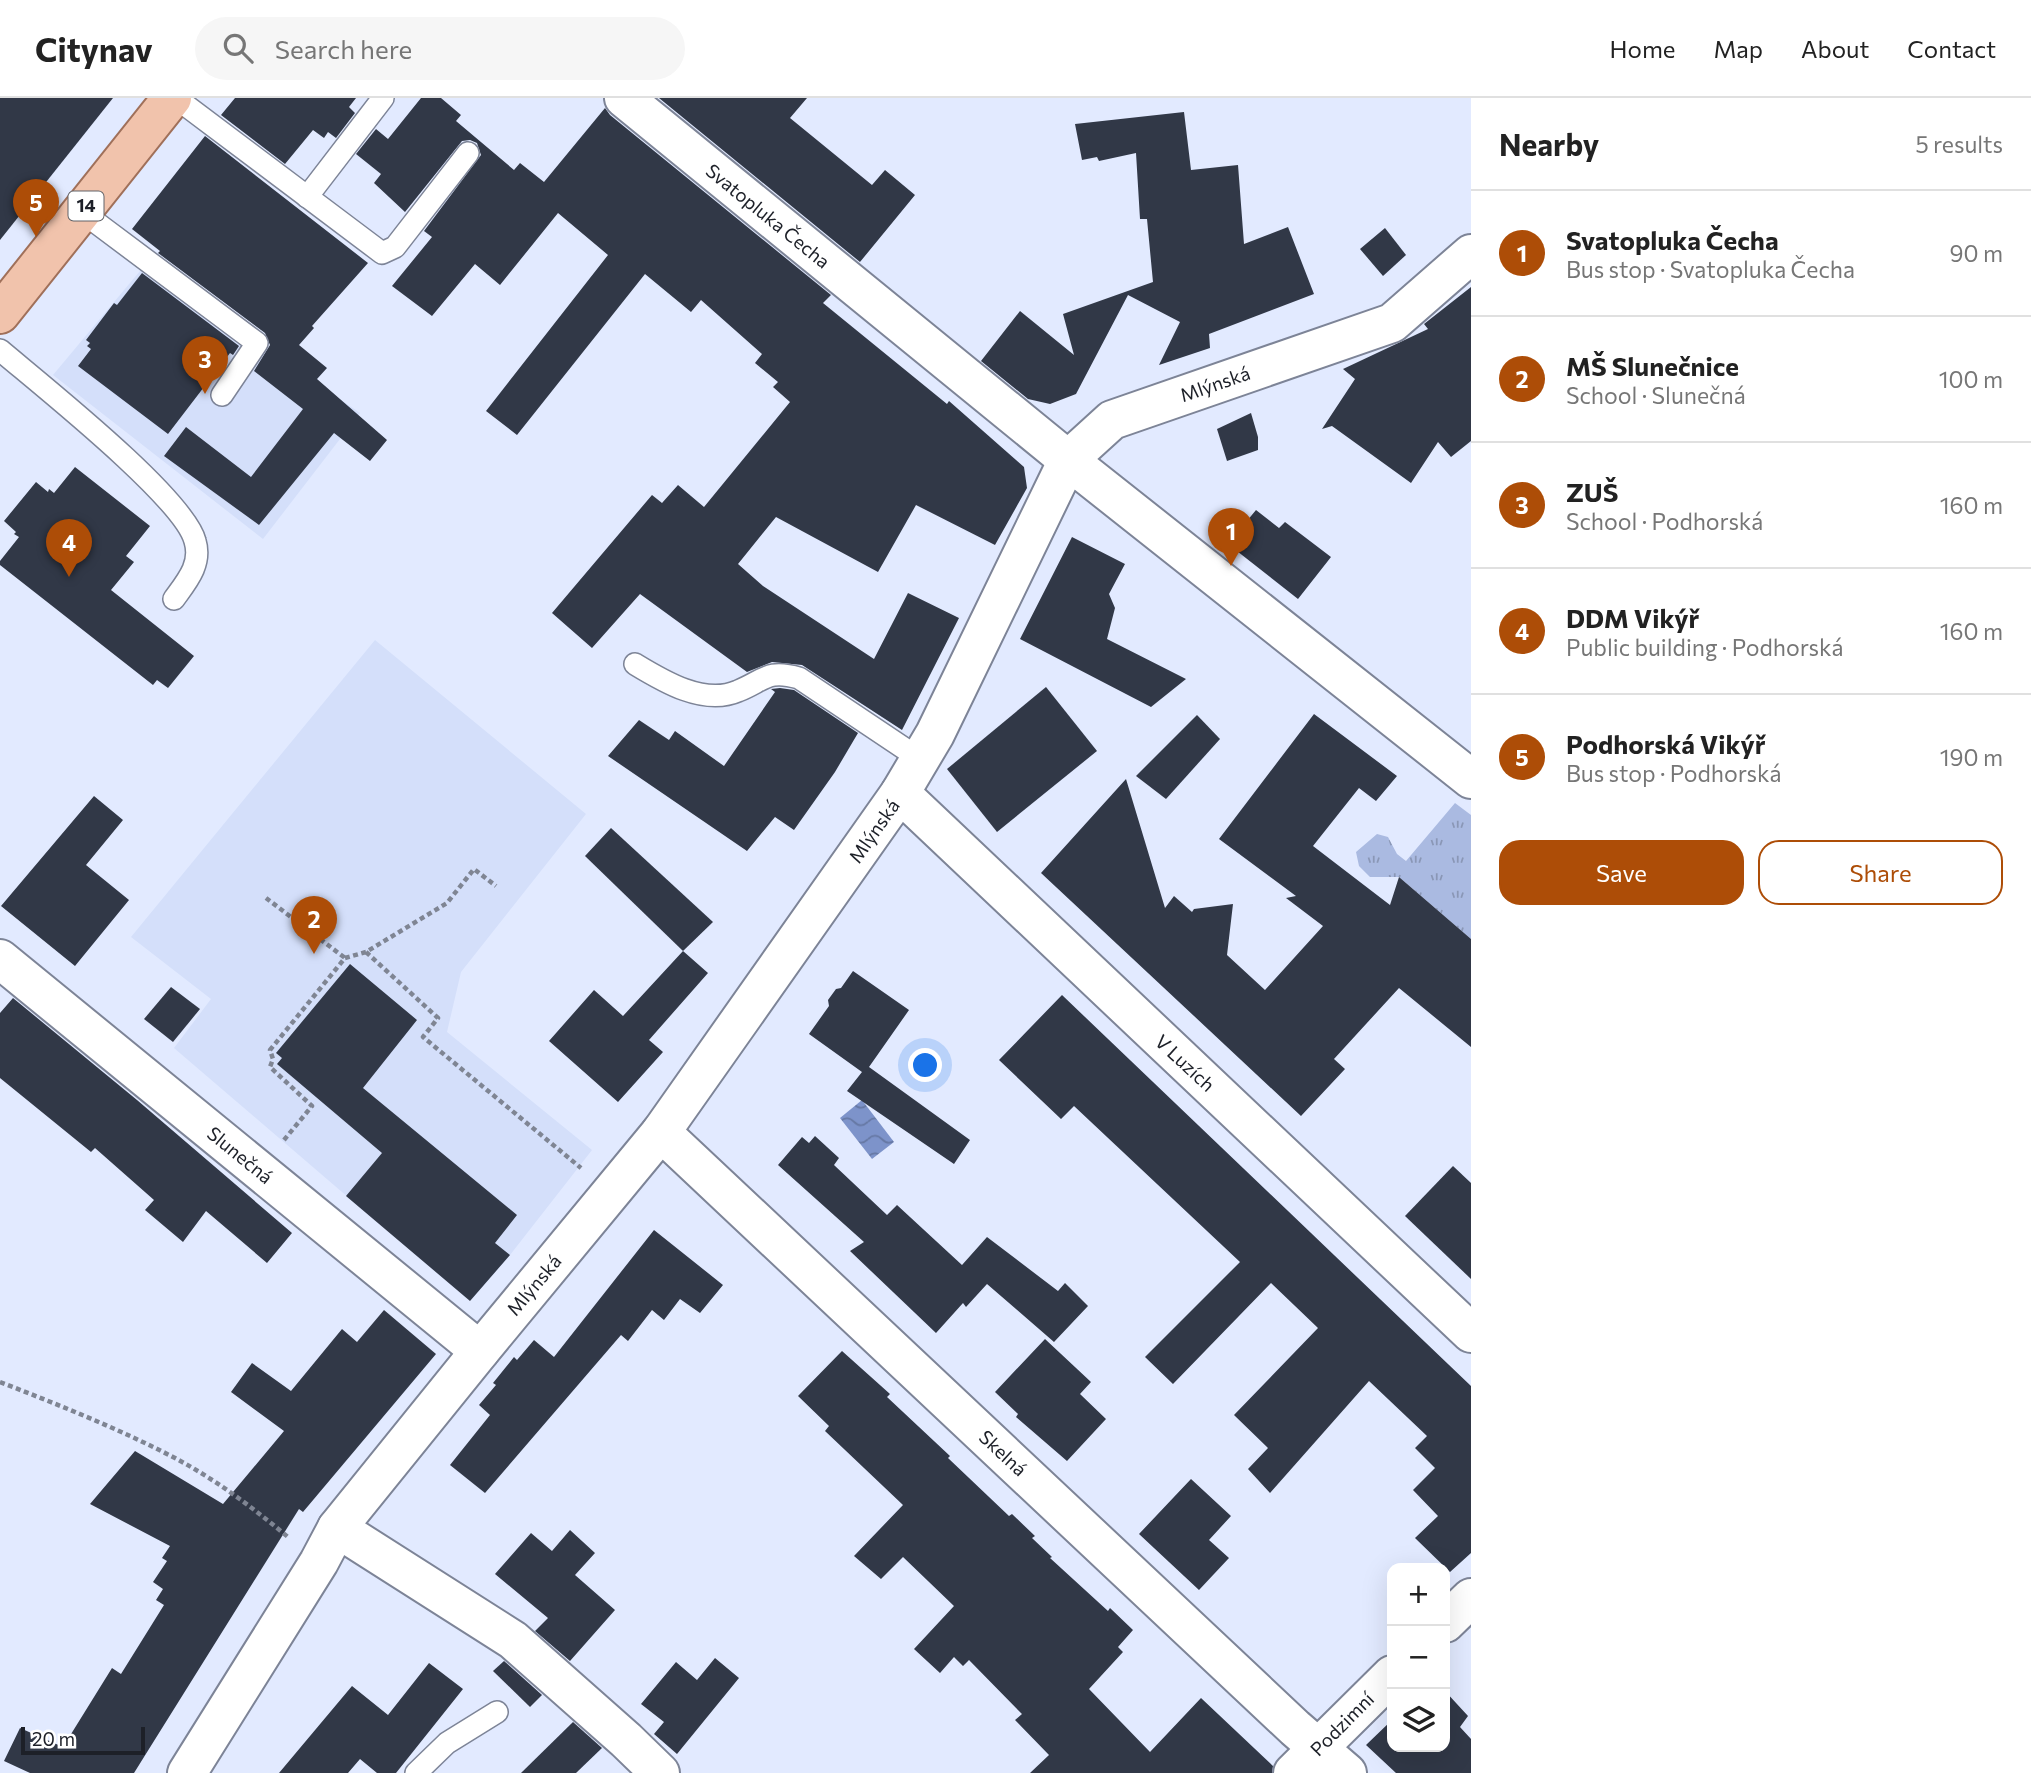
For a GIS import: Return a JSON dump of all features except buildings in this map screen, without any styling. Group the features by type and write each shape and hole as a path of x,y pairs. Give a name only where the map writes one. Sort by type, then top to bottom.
{"main road":[{"name":"14","path":"0,314 174,98"}],"street":[{"name":"Svatopluka Čecha","path":"624,98 1068,460 1471,779"},
{"name":"Mlýnská","path":"191,1772 337,1528 661,1132 900,793 941,722 1068,460 1112,420 1392,323 1471,254"},
{"name":"V Luzích","path":"900,793 1471,1333"},
{"name":"Slunečná","path":"0,959 480,1351"},
{"name":"Skelná","path":"661,1132 1305,1761 1347,1773"},
{"path":"337,1528 513,1640 660,1773"},
{"path":"1450,1618 1471,1598"},
{"name":"Podzimní","path":"1305,1761 1387,1680"}],"lane":[{"path":"174,98 382,253 395,247 468,153"},
{"path":"307,197 383,98"},
{"path":"82,212 257,342 222,395"},
{"path":"0,350 137,469 175,508 192,530 197,544 194,573 174,599"},
{"path":"635,664 660,680 680,688 713,695 736,693 764,677 782,673 799,678 920,759"},
{"path":"416,1773 447,1743 497,1712"}],"path":[{"path":"279,1147 312,1106 270,1067 273,1059 270,1051 345,958 366,952 447,903 474,869 496,886"},
{"path":"266,898 345,958"},
{"path":"366,952 438,1018 424,1037 587,1173"},
{"path":"0,1382 107,1425 176,1458 246,1503 319,1562"}],"shaded area":[{"path":"145,265 360,413 263,539 53,375"},
{"path":"375,640 586,814 461,972 447,1032 592,1150 510,1255 471,1300 174,1048 211,999 131,937"}],"green space":[{"path":"1455,803 1471,815 1471,939 1399,877 1370,877 1359,866 1356,852 1377,834 1388,837 1397,854 1406,861"}],"water":[{"path":"862,1100 894,1142 872,1159 840,1118"}],"place":[{"name":"Podhorská Vikýř","path":"36,237"},
{"name":"ZUŠ","path":"205,394"},
{"name":"Svatopluka Čecha","path":"1231,566"},
{"name":"DDM Vikýř","path":"69,577"},
{"name":"MŠ Slunečnice","path":"314,954"}]}
